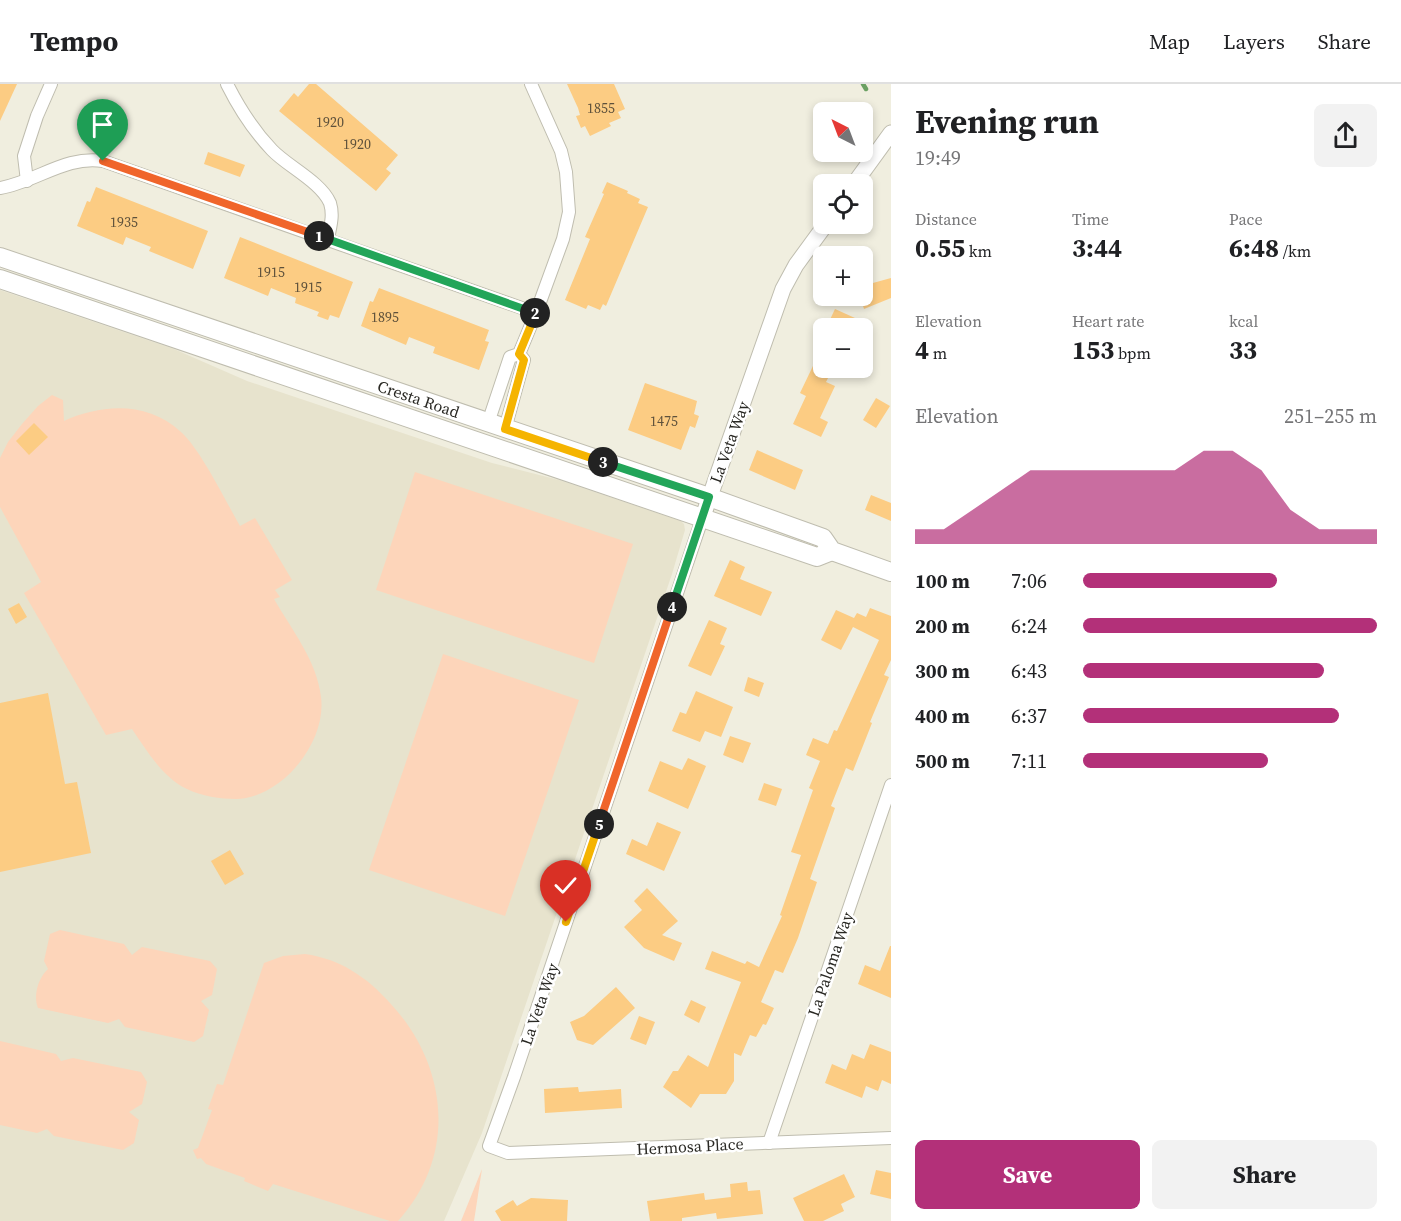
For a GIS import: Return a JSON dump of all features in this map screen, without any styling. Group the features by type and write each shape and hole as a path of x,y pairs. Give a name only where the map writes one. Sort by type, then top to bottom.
{"main road":[{"name":"Cresta Road","path":"0,257 709,497 823,538 832,551 891,572"},
{"name":"Cresta Road","path":"0,279 817,557 832,551"}],"street":[{"path":"27,181 24,156 37,116 51,84"},
{"path":"227,84 238,106 272,150 329,200 333,214 328,239"},
{"path":"496,426 510,357 519,354 536,313 563,239 569,212 566,172 561,151 531,84"},
{"path":"861,174 891,133"},
{"path":"0,188 27,181 77,161 90,159 103,161 536,313"},
{"name":"La Veta Way","path":"489,1146 709,497 783,289 796,265 819,234"},
{"path":"496,426 524,360 519,354"},
{"path":"755,536 761,516"},
{"name":"La Paloma Way","path":"769,1143 891,785"},
{"name":"Hermosa Place","path":"489,1146 508,1153 891,1138"}],"shaded area":[{"path":"0,290 174,349 247,381 492,463 559,480 681,521 684,524 685,530 672,574 482,1133 444,1221 0,1221"},
{"path":"52,395 63,400 64,421 94,411 124,408 154,415 181,432 205,463 240,526 255,518 292,580 275,590 280,597 274,599 309,658 319,684 321,714 317,732 309,749 285,778 270,789 253,796 236,799 198,794 170,778 132,729 106,735 24,593 41,582 0,507 0,458 8,442 22,424 38,406"},
{"path":"415,472 633,544 594,663 376,590"},
{"path":"443,654 579,700 505,916 369,870"},
{"path":"60,930 124,944 132,955 142,947 210,961 217,969 212,995 201,1001 209,1010 203,1036 194,1042 125,1027 119,1019 108,1023 38,1008 36,993 48,969 44,961 50,934"},
{"path":"305,954 318,956 341,965 372,985 409,1027 424,1054 434,1082 438,1110 437,1139 430,1168 417,1195 398,1221 390,1221 273,1184 268,1191 244,1181 245,1178 206,1164 201,1158 197,1159 193,1150 198,1148 212,1110 208,1109 217,1084 223,1085 264,963 283,956"},
{"path":"0,1041 56,1054 61,1061 73,1058 141,1072 147,1082 142,1104 129,1112 139,1120 134,1143 123,1150 54,1136 47,1129 37,1133 0,1125"},
{"path":"482,1169 474,1221 461,1221"}],"building":[{"path":"0,84 17,84 0,121"},
{"path":"309,84 316,84 398,155 386,169 391,173 376,191 279,111 294,93 298,97"},
{"path":"567,84 614,84 625,109 618,112 621,118 609,123 611,126 590,136 585,126 581,128 576,116 580,115 578,108"},
{"path":"208,152 245,165 240,177 204,164"},
{"path":"607,182 628,191 627,193 640,199 638,203 648,207 606,306 603,304 600,310 588,305 586,309 565,300 590,239 585,237"},
{"path":"96,187 208,231 193,269 149,251 151,247 126,237 123,245 77,226 87,201 90,202"},
{"path":"240,237 353,282 339,318 330,315 328,320 317,316 319,312 295,303 296,298 271,288 268,296 224,278"},
{"path":"891,278 891,298 873,305 873,283"},
{"path":"379,288 489,330 485,341 489,342 479,370 433,353 435,347 409,337 406,345 361,326 370,301 373,302"},
{"path":"835,309 855,318 831,318"},
{"path":"813,366 813,378 828,378 826,382 835,386 820,418 828,422 821,437 793,424 806,396 800,393"},
{"path":"645,383 697,401 694,414 699,416 695,428 690,426 681,450 628,430"},
{"path":"876,398 890,406 876,428 863,420"},
{"path":"34,423 48,437 29,455 16,441"},
{"path":"757,450 803,470 795,490 749,470"},
{"path":"871,495 891,503 891,521 865,510"},
{"path":"730,560 745,567 740,579 772,592 761,616 714,596"},
{"path":"19,603 27,617 16,624 8,609"},
{"path":"870,608 891,616 891,660 884,675 889,677 853,771 846,768 831,806 835,808 810,879 817,882 798,938 783,973 775,970 761,1002 774,1008 766,1025 763,1024 756,1037 750,1035 741,1056 734,1053 734,1081 726,1094 700,1094 691,1108 663,1087 673,1071 678,1071 688,1055 708,1067 741,982 705,969 712,951 745,964 747,961 759,967 782,916 780,915 801,855 791,852 813,790 809,788 820,761 806,755 813,738 828,744 834,730 837,731 879,640 853,627 841,650 821,640 836,610 854,618 857,613 866,617"},
{"path":"709,620 727,628 720,644 725,646 711,676 688,666"},
{"path":"748,677 764,683 759,697 744,691"},
{"path":"696,691 733,707 721,737 705,731 700,742 672,731 680,712 686,714"},
{"path":"48,693 65,784 77,782 91,853 0,872 0,703"},
{"path":"730,736 751,743 743,763 723,755"},
{"path":"688,758 706,766 688,809 648,791 660,761 682,770"},
{"path":"764,783 782,789 776,806 758,800"},
{"path":"657,822 681,832 664,871 626,854 632,839 647,846"},
{"path":"230,850 244,874 225,885 211,861"},
{"path":"647,888 678,921 662,935 682,943 674,961 644,948 624,927 642,910 634,901"},
{"path":"890,946 891,998 858,984 865,965 880,971"},
{"path":"616,987 635,1008 593,1045 577,1040 570,1022 584,1016"},
{"path":"691,1000 706,1007 699,1023 684,1015"},
{"path":"639,1016 655,1022 646,1045 630,1039"},
{"path":"870,1044 891,1052 891,1084 882,1080 878,1091 866,1086 862,1098 825,1083 832,1064 846,1070 852,1054 864,1059"},
{"path":"578,1087 579,1092 621,1089 622,1108 545,1113 544,1089"},
{"path":"876,1170 891,1173 891,1199 870,1194"},
{"path":"844,1174 855,1197 841,1204 844,1211 823,1221 804,1221 793,1198"},
{"path":"747,1182 748,1191 760,1190 763,1214 717,1219 716,1213 682,1218 682,1221 650,1221 647,1201 704,1193 705,1200 731,1197 730,1184"},
{"path":"531,1198 568,1200 567,1221 501,1221 495,1211 513,1200 517,1206"}],"waterway":[{"path":"863,84 866,89"}],"route":[{"path":"103,161 536,313 519,354 524,360 505,429 709,497 566,922"}]}
